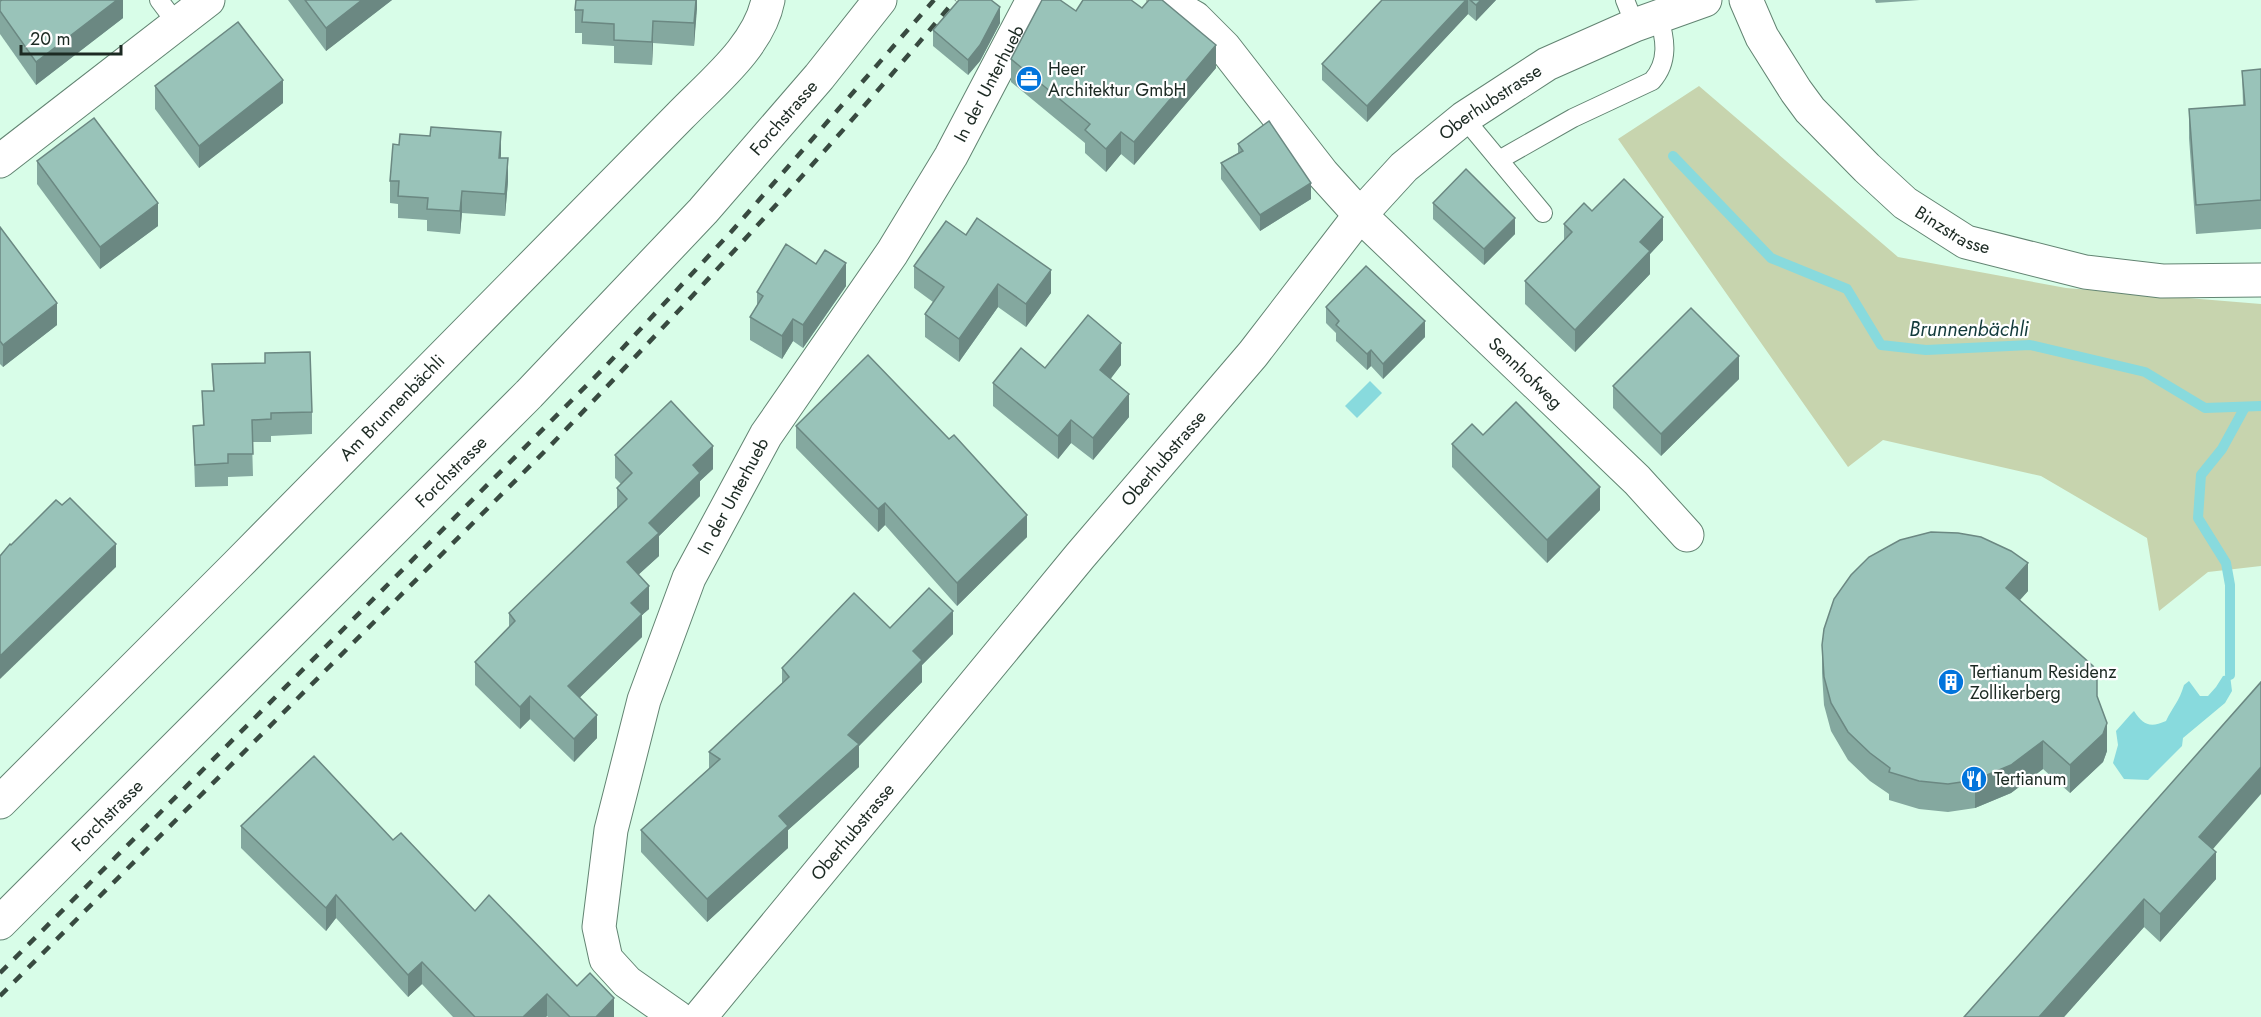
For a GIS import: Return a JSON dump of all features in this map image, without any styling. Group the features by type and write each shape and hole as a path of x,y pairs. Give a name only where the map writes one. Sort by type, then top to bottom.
{"street":[{"path":"0,161 168,12 208,0"},
{"name":"Am Brunnenbächli","path":"0,802 680,116 749,43 765,16 768,0"},
{"name":"Forchstrasse","path":"0,923 529,394 703,211 819,77 880,0"},
{"name":"In der Unterhueb","path":"677,1017 627,982 606,959 599,927 611,830 644,700 689,578 766,435 892,253 951,156 1033,0"},
{"path":"1164,0 1195,18 1224,47 1322,173 1360,214"},
{"name":"Oberhubstrasse","path":"700,1017 1080,556 1253,354 1360,214 1404,167 1464,118 1547,64 1639,14 1705,0"},
{"name":"Binzstrasse","path":"1746,0 1762,37 1810,110 1905,203 1966,242 2085,272 2162,281 2261,280"},
{"name":"Sennhofweg","path":"1360,214 1637,480 1687,536"}],"lane":[{"path":"1499,160 1573,118 1652,81 1661,72 1664,58 1664,35 1639,14"},
{"path":"1464,118 1543,213"}],"green space":[{"path":"1699,86 1898,257 2066,288 2261,304 2261,566 2208,572 2159,611 2147,538 2041,476 1883,440 1848,467 1618,139"}],"water":[{"path":"1370,381 1382,393 1357,418 1345,406"},
{"path":"2230,675 2232,691 2225,703 2183,738 2182,746 2148,780 2124,779 2113,763 2118,745 2116,731 2134,711 2147,724 2166,721 2184,685 2189,681 2200,696 2208,696 2223,676"}],"building":[{"path":"2,0 117,0 36,62 0,11"},
{"path":"305,0 362,0 326,28"},
{"path":"576,0 696,0 694,23 653,21 652,42 614,40 614,24 582,22 583,10 575,10"},
{"path":"959,0 991,0 1000,7 980,45 968,60 933,30"},
{"path":"1042,0 1060,0 1076,11 1083,0 1131,0 1142,8 1149,0 1162,0 1216,45 1134,142 1121,132 1106,149 1085,130 1090,124 1011,59"},
{"path":"1382,0 1466,0 1367,106 1322,64"},
{"path":"1470,0 1481,0 1476,5"},
{"path":"238,22 283,80 199,146 155,86"},
{"path":"2261,69 2261,200 2196,205 2189,109 2245,105 2242,71"},
{"path":"94,118 158,203 100,247 37,161"},
{"path":"1269,121 1311,183 1260,215 1221,163 1243,151 1238,144"},
{"path":"431,127 501,132 499,158 508,158 505,194 462,191 460,211 427,209 428,198 398,196 399,181 390,181 393,144 399,145 400,134 430,136"},
{"path":"1466,169 1515,218 1484,249 1433,203"},
{"path":"1624,179 1663,217 1640,242 1650,251 1575,330 1525,281 1572,232 1564,224 1584,203 1592,211"},
{"path":"977,218 1051,270 1026,304 998,284 959,339 925,314 944,287 914,266 946,221 966,235"},
{"path":"0,227 57,303 3,345 0,341"},
{"path":"786,244 816,264 825,250 846,263 803,325 793,319 782,336 750,317 763,296 757,292"},
{"path":"1366,266 1425,321 1383,364 1371,350 1367,354 1336,325 1339,321 1326,307"},
{"path":"1691,308 1739,356 1661,434 1613,386"},
{"path":"1088,315 1121,343 1100,370 1129,394 1093,438 1071,420 1058,436 993,383 1021,348 1045,368"},
{"path":"310,352 312,412 271,413 271,419 252,420 253,454 228,454 228,463 195,465 193,426 204,425 202,391 214,391 212,364 265,363 265,353"},
{"path":"868,355 949,439 954,435 1027,515 957,583 885,503 878,509 796,426"},
{"path":"671,401 713,446 693,465 700,473 649,523 659,533 627,562 649,586 631,603 642,614 568,686 597,715 574,739 530,696 520,707 475,662 515,621 509,613 627,499 617,488 632,473 615,455"},
{"path":"1516,402 1600,487 1547,540 1452,444 1472,424 1483,435"},
{"path":"70,498 116,544 0,656 0,556 56,500 62,505"},
{"name":"Tertianum Residenz Zollikerberg","path":"1931,532 1981,537 2011,551 2028,563 2006,588 2093,666 2097,673 2097,696 2107,723 2103,734 2070,765 2043,741 2011,765 1975,780 1948,784 1919,781 1889,772 1890,768 1848,732 1831,703 1824,677 1822,645 1824,629 1834,599 1851,575 1869,557 1900,540"},
{"path":"929,588 953,611 913,651 922,660 848,735 859,744 779,816 788,826 707,899 641,830 720,759 709,752 789,677 782,668 854,593 890,628"},
{"path":"2261,682 2261,767 2199,837 2216,852 2160,914 2144,899 2039,1017 1964,1017"},
{"path":"314,756 393,840 401,833 475,911 489,895 577,986 590,973 614,998 596,1017 570,1017 547,994 523,1017 475,1017 422,962 408,975 336,895 326,908 241,826"}],"waterway":[{"name":"Brunnenbächli","path":"1673,156 1771,258 1847,289 1881,345 1926,350 2030,345 2145,372 2205,408 2261,406"},
{"path":"2230,675 2230,585 2226,563 2198,518 2201,475 2222,449 2245,407"}],"railway":[{"path":"0,973 605,367 731,232 934,0"},
{"path":"0,996 548,448 806,172 955,0"}],"place":[{"name":"Heer Architektur GmbH","path":"1029,79"},
{"name":"Tertianum Residenz Zollikerberg","path":"1951,682"},
{"name":"Tertianum","path":"1974,779"}]}
